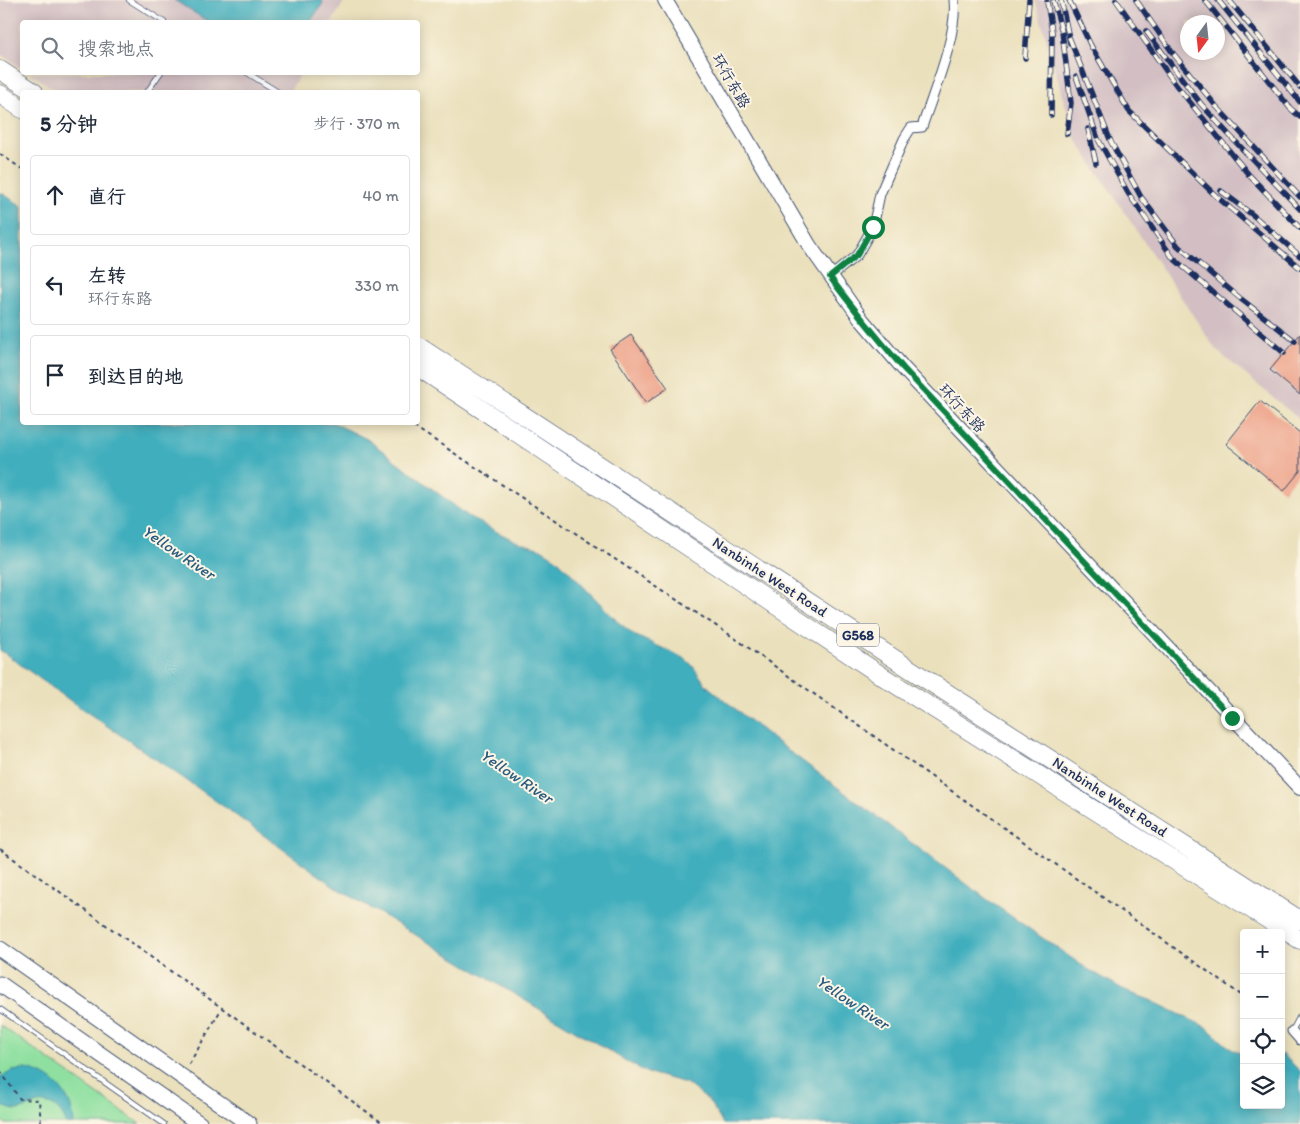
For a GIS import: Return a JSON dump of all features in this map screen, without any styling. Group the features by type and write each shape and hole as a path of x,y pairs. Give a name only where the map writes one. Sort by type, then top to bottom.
{"highway":[{"path":"0,70 31,90"},
{"path":"0,94 20,108"},
{"name":"Nanbinhe West Road","path":"420,347 910,669 1300,920"},
{"name":"Nanbinhe West Road","path":"420,368 882,676 1300,940"}],"main road":[{"path":"0,949 249,1124"},
{"path":"0,984 200,1124"}],"street":[{"name":"环行东路","path":"665,0 809,245 862,320 903,368 1300,788"},
{"path":"830,277 857,255 873,227 880,194 904,139 911,128 922,127 950,40 955,10 954,0"},
{"path":"1292,1030 1300,1040"}],"lane":[{"path":"129,0 161,20"},
{"path":"148,90 159,75"},
{"path":"251,75 275,90"},
{"path":"0,1009 164,1124"},
{"path":"1292,1030 1300,1016"}],"path":[{"path":"0,154 20,168"},
{"path":"412,425 736,639 1240,994"},
{"path":"0,848 384,1124"},
{"path":"181,1076 222,1008"},
{"path":"0,1071 20,1099 40,1100 41,1124"}],"shaded area":[{"path":"0,0 345,0 333,20 20,20 20,68 0,54"},
{"path":"1035,0 1300,0 1300,420 1216,350 1075,138"},
{"path":"32,75 300,75 290,90 56,90"}],"green space":[{"path":"0,1025 140,1124 6,1124 0,1119"}],"water":[{"path":"174,0 322,0 323,3 311,20 206,20"},
{"name":"Yellow River","path":"0,192 20,205 20,425 338,425 367,439 468,516 518,542 541,549 557,559 618,622 636,636 684,658 692,665 707,686 769,736 988,900 1086,968 1128,992 1150,1000 1206,1027 1231,1049 1240,1052 1240,1109 1285,1109 1285,1057 1300,1071 1300,1124 723,1124 709,1101 686,1083 648,1073 631,1064 334,886 202,791 0,650"},
{"path":"25,1069 44,1075 60,1087 70,1104 74,1124 66,1124 60,1111 52,1105 38,1103 15,1110 0,1105 0,1078 12,1071"}],"building":[{"path":"1300,334 1300,395 1270,370"},
{"path":"631,335 668,388 646,403 610,349"},
{"path":"1260,401 1300,433 1300,471 1284,491 1226,444"}],"railway":[{"path":"1025,58 1029,0"},
{"path":"1053,0 1062,32 1071,103 1067,134"},
{"path":"1061,0 1070,43"},
{"path":"1069,0 1091,46 1129,111 1216,196 1300,268"},
{"path":"1116,0 1176,85 1249,175 1300,228"},
{"path":"1136,0 1172,52 1216,106 1300,197"},
{"path":"1205,0 1290,108 1300,117"},
{"path":"1218,0 1300,102"},
{"path":"1229,0 1300,87"},
{"path":"1047,2 1052,32 1051,115"},
{"path":"1146,31 1201,104 1300,209"},
{"path":"1069,37 1111,142 1141,197 1178,246 1295,341"},
{"path":"1076,76 1098,139 1128,193 1173,258 1284,353"},
{"path":"1088,129 1096,163"},
{"path":"1221,191 1254,216 1300,256"}],"route":[{"path":"873,227 857,255 830,277 837,287 903,368 1232,718"}]}
